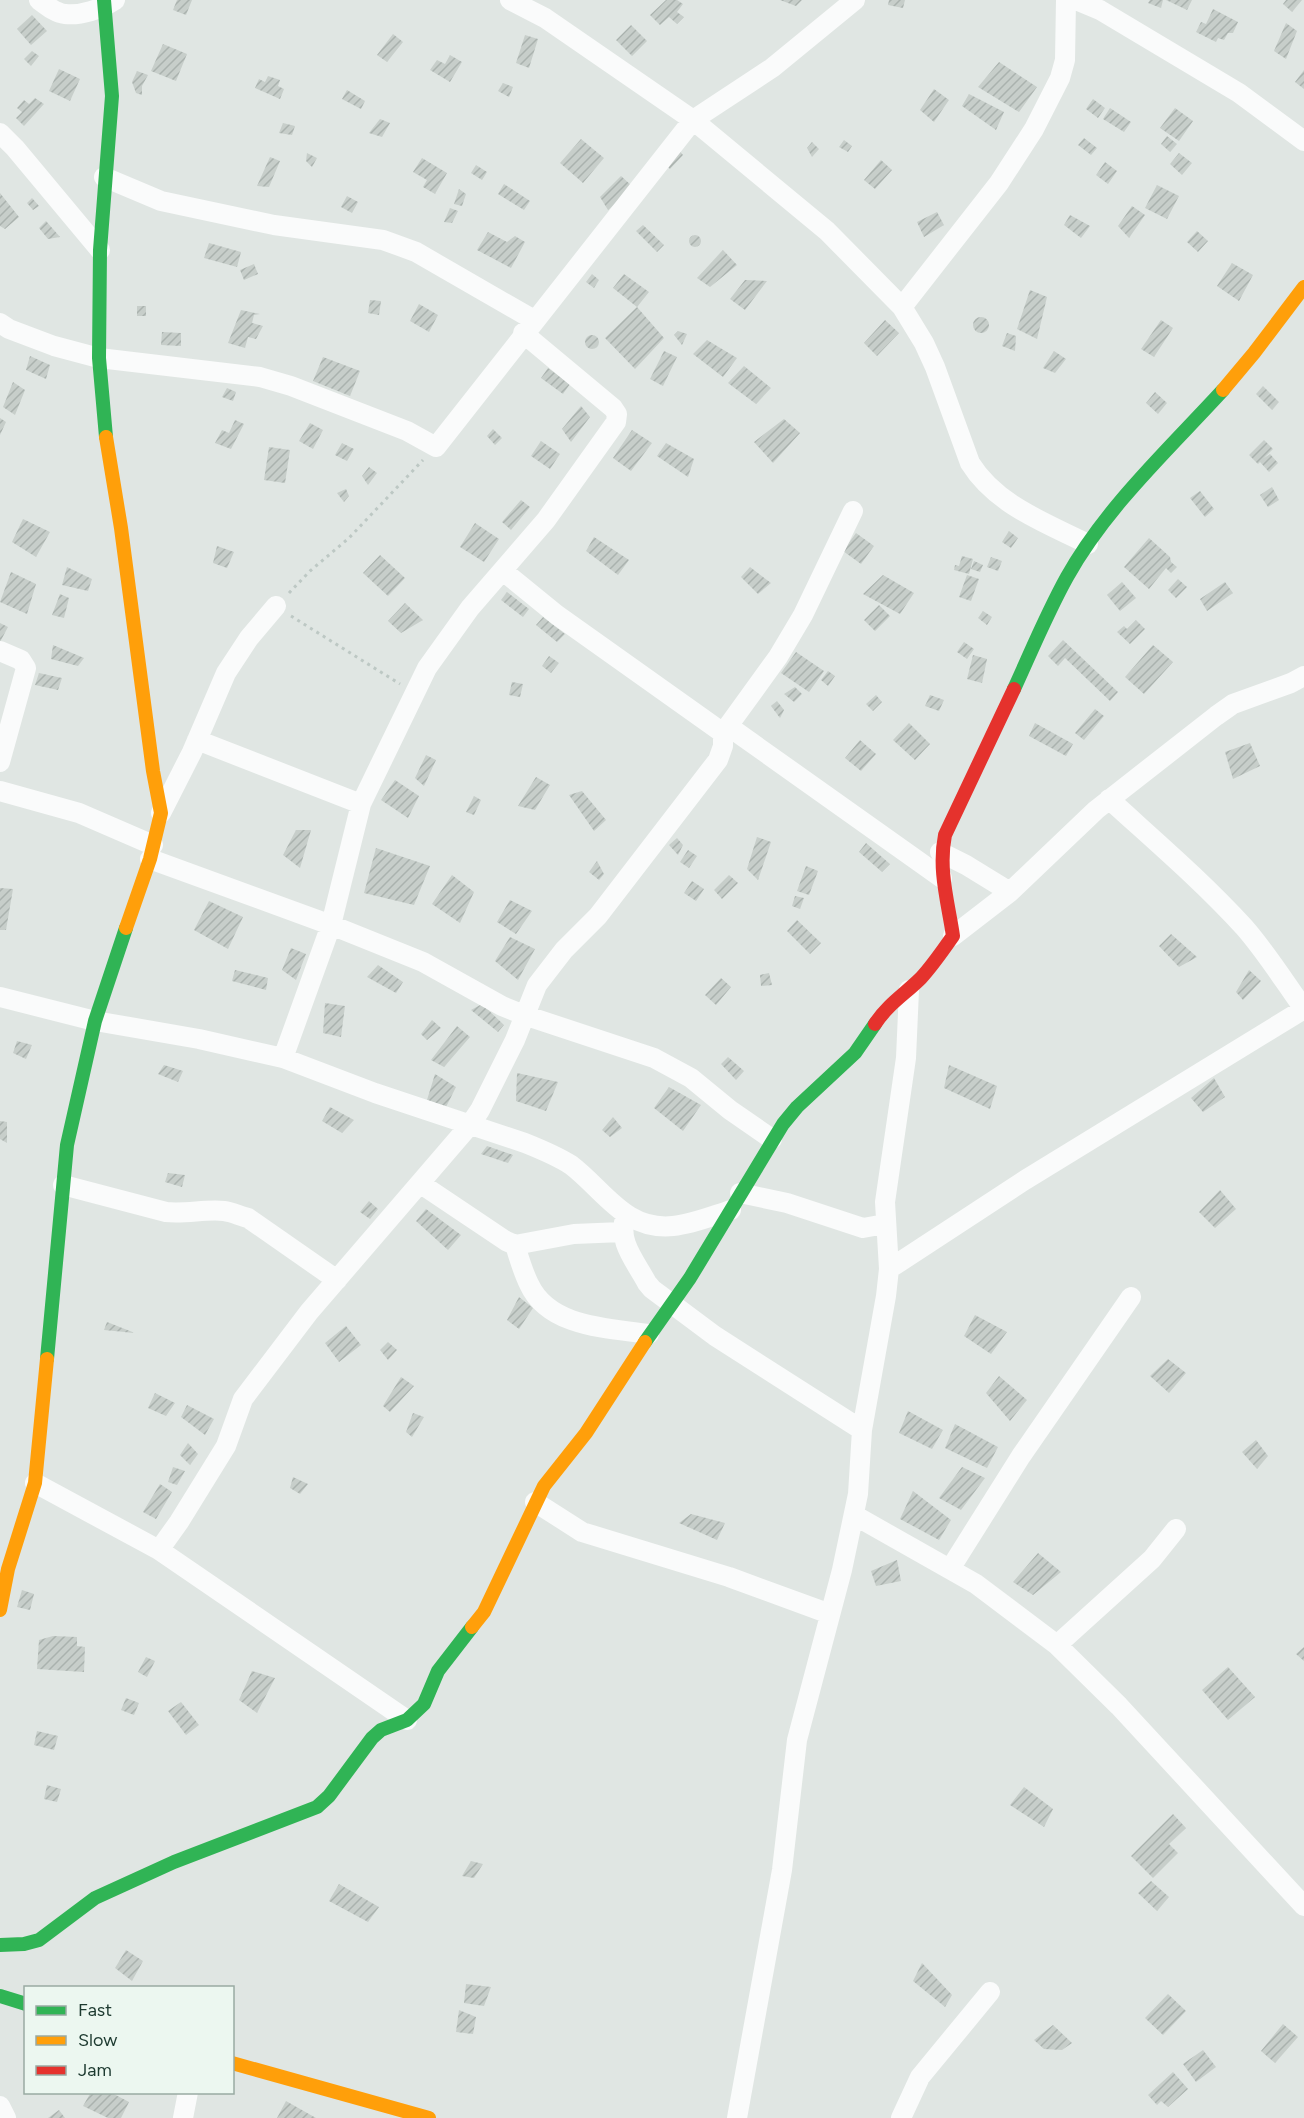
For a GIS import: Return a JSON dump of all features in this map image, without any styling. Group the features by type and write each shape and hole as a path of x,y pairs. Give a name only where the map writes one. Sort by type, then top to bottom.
{"street":[{"path":"39,0 64,14 86,12 108,2 112,96 100,250 99,358 106,436 161,813"},
{"path":"510,0 544,18 693,120 827,231 902,307 924,343 935,367 970,463 979,476 1016,507 1088,544"},
{"path":"0,323 9,329 54,346 99,358 260,377 291,386 407,431 436,447 693,120 772,68 855,0"},
{"path":"902,307 999,183 1034,129 1060,78 1065,60 1066,0"},
{"path":"1076,0 1100,10 1239,93 1304,141"},
{"path":"0,133 8,150 100,250"},
{"path":"104,177 161,201 273,225 383,240 416,252 529,327 613,408 618,417 546,520 442,644 414,693 361,804 331,925 283,1058"},
{"path":"953,936 942,878 940,852 945,835 1067,577 1088,544 1155,461 1224,389 1304,286"},
{"path":"159,1550 226,1446 243,1399 309,1312 469,1126 480,1110 515,1040 537,986 554,963 598,916 710,773 720,753 725,729 778,657 798,623 853,511"},
{"path":"503,571 556,615 942,878"},
{"path":"0,1610 8,1569 35,1483 67,1145 95,1020 151,852 161,813 198,740 226,673 249,638 276,606"},
{"path":"0,651 21,660 26,668 0,762"},
{"path":"0,1946 39,1940 95,1898 174,1862 318,1807 329,1796 372,1738 381,1730 407,1720 424,1704 438,1671 484,1612 535,1502 554,1472 586,1433 649,1334 699,1264 772,1140 797,1107 855,1053 882,1013 893,1001 909,990 953,936 1010,892 1096,810 1233,704 1304,676"},
{"path":"198,740 361,804"},
{"path":"0,791 79,813 151,852 423,962 502,1006 654,1058 677,1069 772,1140"},
{"path":"889,1269 1025,1180 1304,1009 1266,954 1244,927 1216,897 1109,799"},
{"path":"940,852 1010,892"},
{"path":"737,2118 782,1870 797,1740 858,1494 862,1430 889,1269 885,1202 906,1059 909,990"},
{"path":"0,997 95,1020 199,1039 283,1058 375,1093 525,1143 568,1163 585,1176 624,1224 624,1241 647,1283 671,1304 754,1362 862,1430"},
{"path":"421,1184 506,1242 515,1245 638,1222 671,1227 692,1223 735,1201 787,1203 862,1228 885,1224"},
{"path":"63,1185 166,1212 184,1214 224,1211 248,1218 337,1280"},
{"path":"515,1245 530,1286 551,1309 579,1323 649,1334"},
{"path":"950,1569 1021,1456 1131,1297"},
{"path":"35,1483 159,1550 407,1720"},
{"path":"535,1502 582,1532 729,1577 830,1614"},
{"path":"854,1515 976,1584 1057,1645 1119,1706 1304,1906"},
{"path":"1057,1645 1152,1559 1176,1529"},
{"path":"901,2118 920,2077 990,1992"},
{"path":"0,1998 24,2004"},
{"path":"234,2063 429,2118"},
{"path":"183,2118 188,2094"},
{"path":"0,2106 6,2118"}],"path":[{"path":"414,693 276,606 309,571 349,538 436,447"}],"building":[{"path":"177,0 192,0 186,15 173,10"},
{"path":"666,0 677,0 683,4 677,12 684,17 677,24 669,17 660,25 650,15"},
{"path":"780,0 802,0 796,6"},
{"path":"889,0 905,0 903,8 888,5"},
{"path":"1150,0 1163,0 1161,8 1148,3"},
{"path":"1166,0 1192,0 1187,10"},
{"path":"1286,0 1302,0 1292,12 1283,4"},
{"path":"1213,9 1238,22 1233,33 1228,33 1224,40 1218,38 1216,42 1196,32 1201,22 1206,24"},
{"path":"32,15 47,31 31,45 17,29"},
{"path":"1286,23 1297,31 1286,59 1274,51"},
{"path":"631,25 647,41 632,56 616,40"},
{"path":"393,34 403,42 387,62 377,55"},
{"path":"525,35 538,39 529,68 516,63"},
{"path":"163,44 187,54 176,81 151,71"},
{"path":"32,51 39,56 31,66 24,59"},
{"path":"450,55 462,62 450,82 430,70 437,60 445,64"},
{"path":"999,62 1037,87 1019,112 978,87"},
{"path":"59,69 80,79 70,101 49,91"},
{"path":"1304,70 1304,89 1295,82"},
{"path":"137,71 148,75 142,86 142,95 136,93 132,82"},
{"path":"268,76 280,80 278,86 284,89 280,99 255,88 259,79 265,82"},
{"path":"503,83 513,87 509,97 498,91"},
{"path":"934,89 949,100 934,122 920,110"},
{"path":"347,90 365,101 361,109 342,99"},
{"path":"969,94 1004,112 996,130 962,106"},
{"path":"35,98 44,104 24,126 16,118 22,112 17,108 24,100 29,104"},
{"path":"1093,99 1105,108 1098,118 1086,109"},
{"path":"1110,108 1131,122 1124,132 1103,119"},
{"path":"1175,108 1193,121 1179,141 1160,128"},
{"path":"380,119 390,123 382,137 369,133"},
{"path":"283,123 295,126 292,135 279,133"},
{"path":"1167,136 1177,144 1170,152 1161,144"},
{"path":"1084,138 1097,148 1091,155 1078,145"},
{"path":"581,139 604,158 583,183 560,163"},
{"path":"844,140 852,146 848,152 839,147"},
{"path":"812,142 819,149 812,157 807,148"},
{"path":"677,148 683,155 670,169 664,163"},
{"path":"307,153 317,158 312,167 306,161"},
{"path":"1179,153 1192,163 1182,175 1170,164"},
{"path":"270,157 280,161 269,187 257,186"},
{"path":"422,158 447,173 435,194 423,187 427,180 413,172"},
{"path":"881,160 892,170 875,189 864,180"},
{"path":"1105,162 1117,171 1108,184 1096,175"},
{"path":"476,165 487,172 482,180 471,173"},
{"path":"621,176 632,186 608,210 600,197"},
{"path":"504,184 530,201 524,210 498,194"},
{"path":"1157,185 1179,196 1167,219 1145,208"},
{"path":"459,189 466,194 462,206 454,204"},
{"path":"0,193 19,217 5,229 0,226"},
{"path":"347,196 358,202 352,213 341,207"},
{"path":"32,198 39,206 33,210 27,203"},
{"path":"1132,206 1145,215 1129,238 1118,226"},
{"path":"450,208 458,211 452,223 444,222"},
{"path":"937,212 944,225 924,237 917,222"},
{"path":"1070,215 1090,226 1081,238 1064,225"},
{"path":"46,221 60,237 48,239 39,228"},
{"path":"643,225 664,245 657,252 636,231"},
{"path":"1197,231 1208,241 1198,252 1187,242"},
{"path":"488,232 507,242 515,236 525,242 511,268 477,250"},
{"path":"697,235 701,241 697,247 693,247 689,239"},
{"path":"209,243 241,252 237,267 204,258"},
{"path":"723,250 737,265 710,287 697,278"},
{"path":"1232,263 1253,275 1239,301 1217,286"},
{"path":"254,264 258,274 244,280 240,270"},
{"path":"592,274 599,280 594,288 586,282"},
{"path":"624,274 649,292 637,307 613,288"},
{"path":"745,280 767,281 745,310 730,299"},
{"path":"1030,290 1047,297 1037,339 1017,329"},
{"path":"370,300 381,301 379,315 368,313"},
{"path":"419,304 438,315 429,332 410,321"},
{"path":"137,306 146,306 146,316 137,316"},
{"path":"637,307 664,338 635,369 605,338"},
{"path":"241,310 260,314 254,315 252,323 263,326 256,339 248,337 245,348 228,343"},
{"path":"981,317 989,325 981,333 973,325"},
{"path":"885,320 899,333 877,356 864,343"},
{"path":"1161,320 1173,328 1154,357 1141,349"},
{"path":"678,331 687,334 682,345 674,335"},
{"path":"162,332 181,333 181,346 161,345"},
{"path":"1007,333 1016,336 1015,351 1002,346"},
{"path":"589,335 595,335 599,342 595,349 589,349 585,345 585,339"},
{"path":"707,340 737,358 723,377 693,354"},
{"path":"664,351 677,357 663,386 650,379"},
{"path":"1054,351 1066,359 1055,373 1043,368"},
{"path":"30,356 50,365 46,379 26,370"},
{"path":"323,357 360,371 350,396 313,381"},
{"path":"744,366 771,388 756,404 728,383"},
{"path":"548,368 570,384 563,394 541,378"},
{"path":"13,382 25,390 15,415 3,407"},
{"path":"1263,386 1279,402 1272,410 1256,394"},
{"path":"227,388 236,392 233,401 222,397"},
{"path":"1155,392 1167,403 1158,414 1146,403"},
{"path":"581,406 590,417 571,442 562,429"},
{"path":"0,418 6,422 0,435"},
{"path":"784,419 800,433 773,463 754,442"},
{"path":"235,420 244,424 231,449 215,443 222,430 229,433"},
{"path":"310,423 323,430 313,449 299,441"},
{"path":"493,429 502,438 495,445 487,436"},
{"path":"632,430 652,443 631,471 613,458"},
{"path":"1264,440 1273,449 1264,458 1270,454 1278,463 1269,472 1249,455"},
{"path":"541,441 560,454 550,469 531,456"},
{"path":"342,443 354,449 347,461 335,455"},
{"path":"666,443 694,459 688,477 657,456"},
{"path":"269,447 290,450 285,483 264,480"},
{"path":"369,467 377,473 368,485 362,476"},
{"path":"1272,487 1279,500 1268,507 1260,495"},
{"path":"346,489 349,496 344,502 337,493"},
{"path":"1200,491 1214,509 1205,517 1190,498"},
{"path":"521,500 530,507 511,530 502,522"},
{"path":"23,519 50,532 36,557 12,542"},
{"path":"475,523 499,539 484,562 460,547"},
{"path":"1009,531 1018,538 1011,548 1002,542"},
{"path":"856,533 874,546 861,564 843,551"},
{"path":"594,537 629,560 618,575 586,551"},
{"path":"1149,538 1170,557 1171,562 1177,567 1171,573 1166,568 1149,589 1124,567"},
{"path":"217,546 234,552 227,568 213,563"},
{"path":"380,555 405,578 388,596 363,573"},
{"path":"962,556 973,559 969,574 954,570 955,565 959,566"},
{"path":"991,557 1002,561 998,571 987,567"},
{"path":"974,561 983,565 980,572 971,569"},
{"path":"67,567 92,579 88,591 62,585"},
{"path":"750,567 771,583 758,594 741,577"},
{"path":"11,572 36,584 27,614 0,602"},
{"path":"883,575 914,593 900,614 863,594"},
{"path":"967,575 979,579 971,601 959,597"},
{"path":"1178,579 1187,587 1176,598 1168,590"},
{"path":"1122,582 1136,598 1120,611 1107,595"},
{"path":"1225,582 1233,593 1207,611 1200,599"},
{"path":"507,592 529,609 523,617 501,600"},
{"path":"60,594 69,598 64,618 52,615"},
{"path":"405,603 423,620 401,633 388,621"},
{"path":"879,605 890,616 875,631 864,620"},
{"path":"983,611 992,617 987,625 978,618"},
{"path":"543,617 565,634 557,642 536,625"},
{"path":"1136,620 1145,629 1130,644 1117,632 1124,626 1127,629"},
{"path":"0,623 8,627 0,642"},
{"path":"1063,640 1118,692 1110,701 1065,658 1058,666 1048,656"},
{"path":"964,642 974,649 967,659 957,652"},
{"path":"53,645 84,658 78,666 51,659"},
{"path":"1153,645 1173,662 1144,694 1125,677"},
{"path":"796,652 824,671 809,692 781,673"},
{"path":"973,655 987,659 982,683 967,679"},
{"path":"549,656 559,663 551,673 542,666"},
{"path":"828,671 835,676 828,686 821,680"},
{"path":"39,673 62,678 58,690 35,685"},
{"path":"512,682 523,684 520,697 509,695"},
{"path":"795,687 802,694 794,702 784,694"},
{"path":"876,695 882,702 873,711 866,704"},
{"path":"930,695 944,700 939,711 925,706"},
{"path":"777,701 784,710 780,718 771,706"},
{"path":"1095,709 1104,716 1084,740 1075,733"},
{"path":"909,723 930,744 915,760 893,740"},
{"path":"1035,723 1073,744 1066,756 1029,736"},
{"path":"860,740 876,754 861,771 845,758"},
{"path":"1250,743 1260,766 1233,779 1225,752"},
{"path":"426,755 436,760 424,786 415,778"},
{"path":"536,777 550,785 535,810 518,806"},
{"path":"395,780 419,796 408,818 381,800"},
{"path":"582,791 606,820 594,831 569,795"},
{"path":"474,796 481,800 474,815 466,812"},
{"path":"296,830 311,830 300,868 283,855"},
{"path":"757,837 771,842 758,880 747,869"},
{"path":"677,838 683,845 678,855 669,845"},
{"path":"866,843 890,864 882,872 859,852"},
{"path":"376,848 430,866 414,905 364,893"},
{"path":"688,850 697,856 689,868 680,862"},
{"path":"597,861 604,874 599,880 589,872"},
{"path":"806,866 818,871 809,895 797,891"},
{"path":"452,875 474,892 460,923 432,904"},
{"path":"729,875 738,883 722,899 714,890"},
{"path":"692,881 704,889 696,901 684,893"},
{"path":"0,888 13,889 6,930 0,930"},
{"path":"795,896 804,898 800,909 792,906"},
{"path":"510,900 532,911 516,934 497,922"},
{"path":"209,901 243,917 228,949 194,930"},
{"path":"797,920 821,943 810,954 787,931"},
{"path":"1171,934 1197,957 1179,967 1159,946"},
{"path":"510,937 535,949 518,980 495,961"},
{"path":"291,948 306,954 296,980 282,970"},
{"path":"378,965 403,982 396,993 367,977"},
{"path":"235,970 268,978 266,990 232,981"},
{"path":"1249,970 1261,981 1243,1000 1236,992"},
{"path":"769,973 772,985 761,986 760,975"},
{"path":"721,978 731,987 716,1005 705,995"},
{"path":"325,1003 345,1006 341,1037 323,1033"},
{"path":"482,1004 504,1025 498,1032 471,1010"},
{"path":"432,1020 441,1028 427,1040 421,1034"},
{"path":"457,1026 470,1037 444,1067 431,1060"},
{"path":"17,1041 32,1045 26,1059 13,1053"},
{"path":"728,1057 744,1071 736,1080 721,1064"},
{"path":"164,1065 183,1071 178,1082 158,1074"},
{"path":"949,1065 997,1086 990,1109 944,1088"},
{"path":"517,1073 558,1082 546,1111 516,1101"},
{"path":"435,1074 456,1087 446,1107 427,1100"},
{"path":"1214,1078 1225,1097 1203,1112 1191,1098"},
{"path":"669,1087 701,1105 683,1131 654,1108"},
{"path":"330,1107 354,1120 342,1133 322,1121"},
{"path":"613,1117 622,1128 610,1137 602,1130"},
{"path":"0,1121 7,1122 7,1143 0,1139"},
{"path":"487,1146 513,1155 508,1163 481,1154"},
{"path":"168,1173 185,1175 182,1187 165,1182"},
{"path":"1220,1190 1236,1209 1215,1228 1199,1212"},
{"path":"369,1201 378,1209 370,1219 360,1212"},
{"path":"426,1209 461,1235 448,1250 416,1221"},
{"path":"519,1297 533,1308 519,1329 507,1320"},
{"path":"975,1315 1007,1332 991,1354 964,1336"},
{"path":"107,1322 135,1333 104,1330"},
{"path":"346,1326 361,1345 339,1362 325,1343"},
{"path":"388,1342 397,1350 388,1360 380,1350"},
{"path":"1168,1359 1186,1373 1169,1393 1150,1376"},
{"path":"999,1376 1027,1400 1010,1421 986,1393"},
{"path":"401,1377 414,1386 390,1412 383,1406"},
{"path":"155,1393 175,1403 166,1416 148,1408"},
{"path":"187,1405 214,1419 205,1435 181,1417"},
{"path":"908,1411 943,1430 932,1449 899,1433"},
{"path":"413,1413 424,1417 412,1437 406,1432"},
{"path":"955,1424 998,1447 987,1468 945,1448"},
{"path":"1256,1440 1268,1456 1257,1469 1242,1452"},
{"path":"188,1443 198,1454 190,1465 180,1455"},
{"path":"173,1467 185,1471 177,1485 168,1482"},
{"path":"962,1467 985,1478 961,1510 939,1498"},
{"path":"293,1477 308,1484 300,1494 290,1488"},
{"path":"160,1484 172,1492 156,1519 143,1512"},
{"path":"913,1491 951,1520 939,1540 900,1519"},
{"path":"691,1514 725,1523 717,1540 679,1523"},
{"path":"1038,1553 1061,1572 1033,1595 1013,1582"},
{"path":"897,1560 901,1581 876,1586 871,1571"},
{"path":"22,1590 34,1594 30,1610 17,1607"},
{"path":"53,1636 77,1637 77,1646 85,1647 84,1672 37,1669 39,1640"},
{"path":"1304,1647 1304,1661 1296,1654"},
{"path":"146,1657 155,1661 147,1677 138,1672"},
{"path":"1228,1667 1255,1697 1228,1720 1202,1690"},
{"path":"252,1671 275,1678 257,1713 239,1700"},
{"path":"126,1698 139,1703 134,1715 121,1710"},
{"path":"181,1702 199,1725 186,1735 168,1711"},
{"path":"37,1731 58,1736 54,1750 34,1745"},
{"path":"47,1785 61,1789 57,1802 44,1799"},
{"path":"1024,1787 1053,1809 1044,1827 1010,1805"},
{"path":"1173,1814 1186,1828 1169,1844 1178,1853 1153,1878 1131,1856"},
{"path":"471,1861 483,1864 474,1878 462,1876"},
{"path":"1151,1881 1169,1897 1157,1911 1138,1893"},
{"path":"339,1884 379,1907 368,1922 329,1901"},
{"path":"126,1950 143,1961 132,1981 115,1968"},
{"path":"922,1963 952,1995 945,2007 913,1981"},
{"path":"466,1984 491,1987 484,2006 464,2003"},
{"path":"1168,1994 1186,2011 1163,2035 1145,2018"},
{"path":"459,2010 476,2017 473,2034 456,2032"},
{"path":"1283,2024 1298,2037 1275,2063 1261,2051"},
{"path":"1053,2025 1072,2043 1062,2050 1044,2049 1034,2040"},
{"path":"1203,2050 1216,2067 1196,2082 1183,2064"},
{"path":"1173,2072 1188,2089 1168,2107 1161,2101 1157,2105 1148,2095"},
{"path":"90,2094 114,2094 129,2102 121,2118 108,2118 83,2106"},
{"path":"286,2101 316,2118 277,2118"},
{"path":"59,2110 65,2118 48,2118"}],"traffic: fast":[{"path":"104,0 112,96 100,250 99,358 106,437"},
{"path":"1014,689 1053,604 1083,551 1139,479 1223,390"},
{"path":"47,1359 67,1145 95,1021 126,928"},
{"path":"645,1342 690,1278 783,1124 797,1107 855,1053 875,1024"},
{"path":"0,1945 24,1944 39,1940 95,1898 174,1862 317,1807 329,1796 372,1738 381,1730 407,1720 424,1704 438,1671 472,1627"},
{"path":"0,1996 24,2003"}],"traffic: slow":[{"path":"1223,390 1304,287"},
{"path":"106,437 121,528 153,771 161,813 150,859 126,928"},
{"path":"472,1627 484,1612 544,1486 586,1433 645,1342"},
{"path":"0,1610 8,1569 35,1483 47,1359"},
{"path":"234,2064 429,2118"}],"traffic: jam":[{"path":"875,1024 891,1005 925,973 953,936 943,873 945,835 1014,689"}]}
